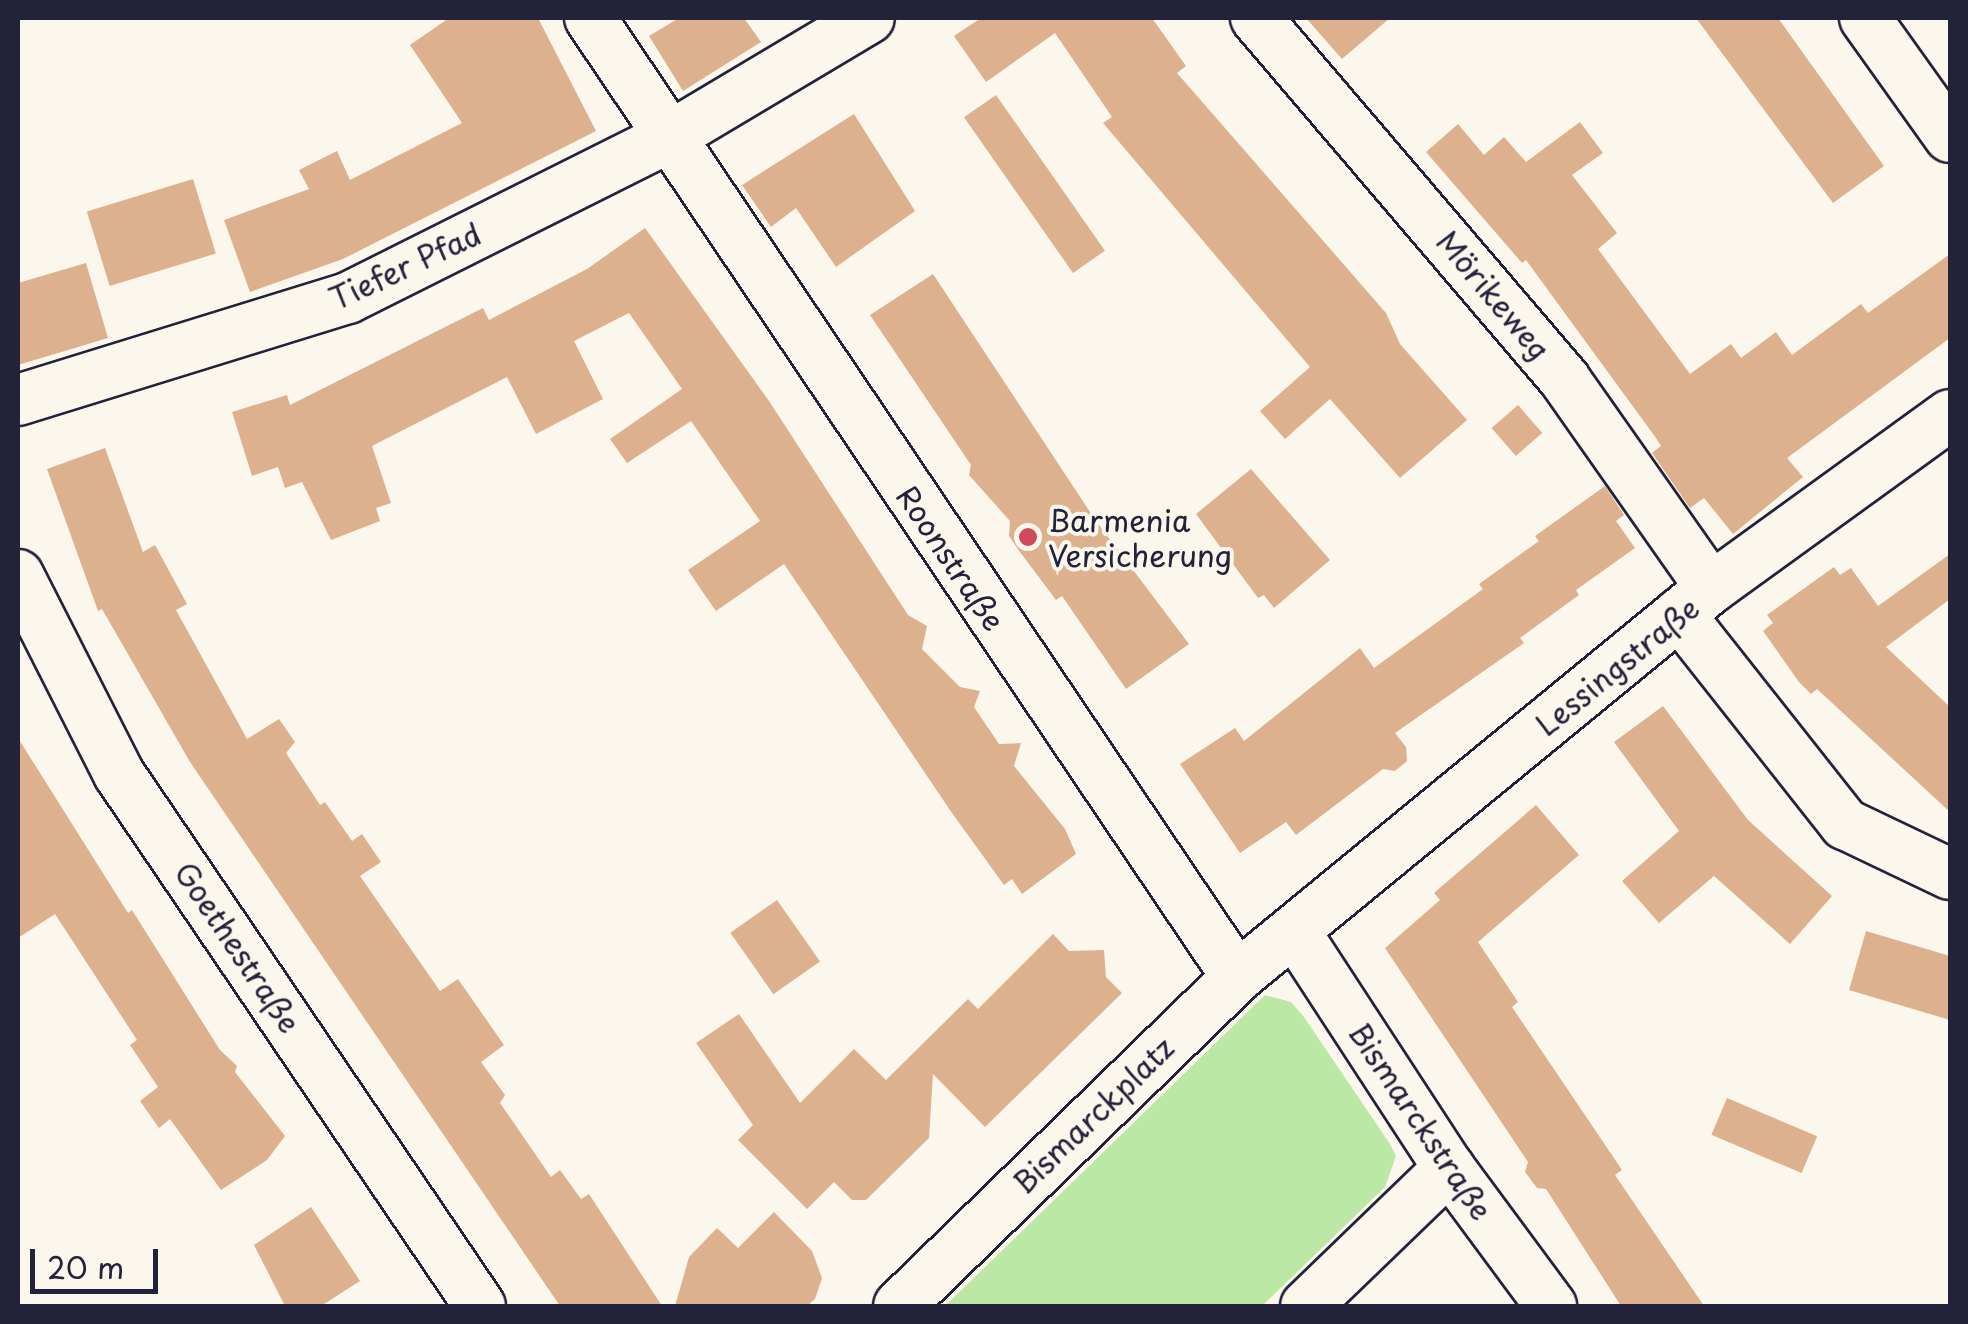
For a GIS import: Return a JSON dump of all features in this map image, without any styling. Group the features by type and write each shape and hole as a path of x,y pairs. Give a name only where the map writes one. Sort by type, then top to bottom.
{"street":[{"name":"Roonstraße","path":"590,18 666,138 1237,976"},
{"name":"Tiefer Pfad","path":"18,400 348,298 666,138 869,18"},
{"name":"Mörikeweg","path":"1256,18 1565,380 1695,601 1845,824 1950,874"},
{"path":"1865,18 1950,137"},
{"name":"Lessingstraße","path":"1295,932 1695,601 1950,415"},
{"name":"Goethestraße","path":"18,575 119,774 480,1306"},
{"name":"Bismarckplatz","path":"898,1306 1237,976 1295,932"},
{"name":"Bismarckstraße","path":"1295,932 1449,1168 1551,1306"},
{"path":"1306,1306 1449,1168"}],"green space":[{"path":"1265,995 1291,1002 1304,1017 1390,1144 1396,1156 1385,1187 1262,1306 945,1306"}],"building":[{"path":"449,18 538,18 596,131 343,259 250,292 224,220 309,189 299,170 337,151 350,180 462,123 410,45"},
{"path":"679,18 744,18 761,42 683,91 649,36"},
{"path":"981,18 1152,18 1186,66 1177,73 1386,313 1400,344 1467,420 1400,478 1330,399 1285,439 1260,411 1310,367 1103,123 1112,117 1055,33 986,82 954,36"},
{"path":"1306,18 1390,18 1342,59"},
{"path":"1696,18 1778,18 1884,166 1833,203"},
{"path":"996,95 1105,251 1073,273 964,117"},
{"path":"854,114 915,211 836,267 796,208 771,227 742,185"},
{"path":"1580,122 1603,153 1572,175 1617,233 1598,249 1690,374 1731,344 1741,358 1776,332 1792,355 1861,304 1868,313 1950,254 1950,338 1787,458 1803,477 1733,534 1704,498 1690,508 1652,453 1661,446 1656,438 1526,260 1522,263 1426,152 1458,124 1484,155 1504,137 1526,162"},
{"path":"193,179 216,254 110,286 87,211"},
{"path":"645,228 769,401 908,615 927,626 922,649 960,687 980,691 974,707 999,744 1021,743 1014,766 1065,829 1076,854 1022,894 1012,879 1004,885 952,813 784,564 716,611 702,591 688,570 760,521 691,421 627,463 610,439 682,389 629,313 574,341 603,399 536,434 507,377 372,446 391,503 376,508 380,521 331,540 302,482 285,488 278,467 252,476 232,412 287,395 290,405 483,308 489,320 587,269"},
{"path":"86,263 108,338 18,365 18,283"},
{"path":"933,274 1096,521 1189,644 1126,689 1062,596 1056,600 1009,536 1010,521 969,475 971,465 870,315"},
{"path":"1518,405 1542,433 1516,456 1492,428"},
{"path":"105,448 143,552 155,545 187,604 176,610 247,739 279,719 295,742 286,753 320,805 325,802 352,841 362,834 381,862 360,876 440,991 458,979 504,1045 481,1062 505,1095 500,1103 551,1177 560,1170 581,1199 589,1194 662,1306 560,1306 190,762 102,609 98,611 47,469"},
{"path":"1251,469 1330,560 1274,608 1264,595 1258,598 1196,514"},
{"path":"1605,486 1624,515 1616,521 1635,548 1576,590 1579,595 1520,638 1524,643 1395,733 1406,747 1407,761 1395,771 1383,769 1296,835 1286,822 1240,853 1180,764 1235,728 1244,741 1360,648 1374,668 1483,589 1479,584 1539,541 1535,536"},
{"path":"1950,554 1950,599 1886,647 1950,707 1950,812 1817,689 1811,694 1763,631 1773,623 1767,615 1834,567 1840,575 1851,568 1878,606"},
{"path":"1663,706 1748,820 1832,896 1790,944 1714,876 1659,923 1622,881 1679,831 1614,742"},
{"path":"18,738 128,913 132,910 220,1050 237,1066 235,1072 285,1136 267,1160 221,1190 170,1119 159,1128 140,1101 158,1087 130,1045 137,1040 55,914 18,938"},
{"path":"1536,805 1579,855 1478,942 1518,1002 1512,1007 1622,1170 1615,1175 1704,1306 1621,1306 1546,1189 1537,1188 1525,1172 1528,1162 1385,948 1440,900 1434,893"},
{"path":"777,900 820,961 773,994 730,933"},
{"path":"1866,931 1950,956 1950,1020 1849,990"},
{"path":"1053,934 1069,951 1104,950 1106,977 1122,993 985,1127 933,1074 929,1138 866,1200 852,1200 834,1182 807,1209 738,1140 753,1125 696,1043 739,1014 800,1103 854,1049 886,1080 968,999 978,1009"},
{"path":"1727,1098 1817,1136 1802,1173 1711,1135"},
{"path":"311,1207 360,1281 321,1306 285,1306 254,1245"},
{"path":"774,1212 812,1251 822,1278 815,1299 807,1306 675,1306 689,1257 717,1228 738,1248"}],"place":[{"name":"Barmenia Versicherung","path":"1028,537"}]}
